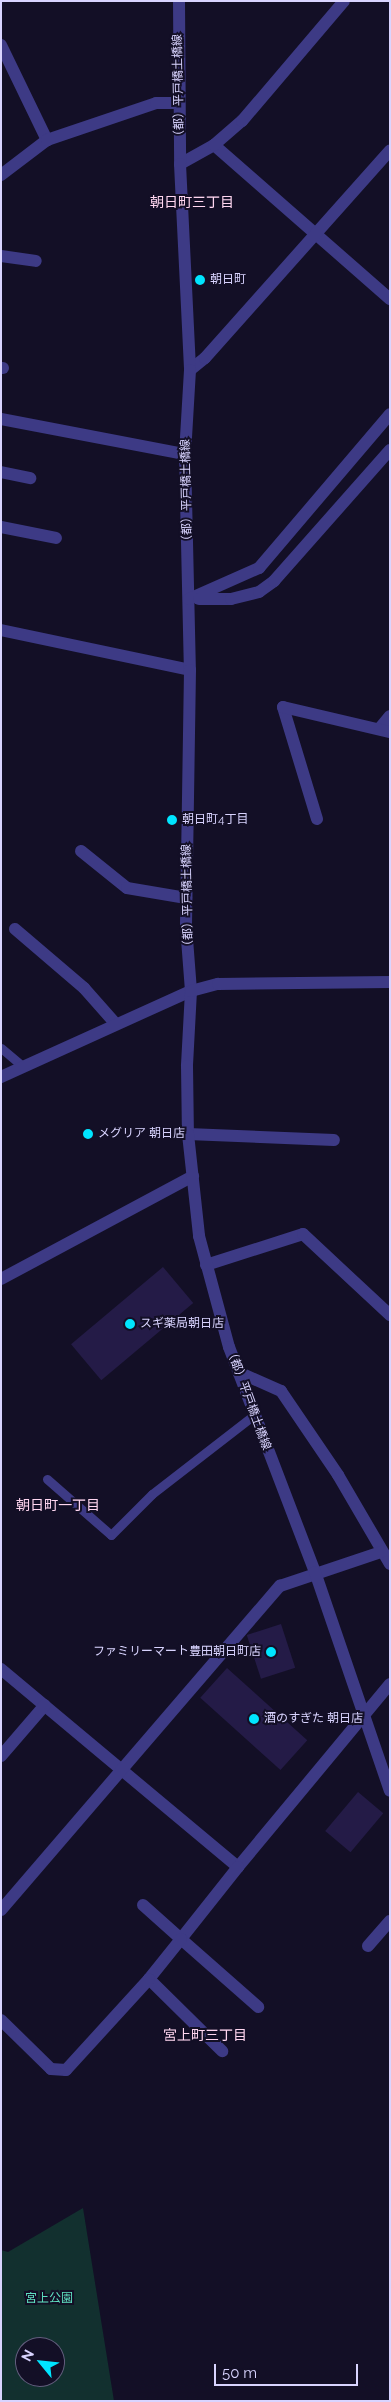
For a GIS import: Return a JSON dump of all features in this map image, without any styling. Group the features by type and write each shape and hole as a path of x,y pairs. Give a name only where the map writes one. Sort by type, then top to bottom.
{"street":[{"name":"（都）平戸橋土橋線","path":"179,1 180,164 190,370 185,454 190,670 186,898 191,990 186,1066 188,1134 206,1265 238,1372 315,1572 363,1717 390,1791"},
{"path":"180,164 214,145 242,121 344,1"},
{"path":"1,45 6,64 47,140"},
{"path":"1,175 47,140 156,103 179,103"},
{"path":"214,145 390,299"},
{"path":"190,370 205,358 390,150"},
{"path":"1,256 36,261"},
{"path":"189,599 259,568 390,414"},
{"path":"1,419 185,454"},
{"path":"189,599 231,599 259,592 274,581 390,450"},
{"path":"1,472 30,478"},
{"path":"1,527 56,538"},
{"path":"1,630 190,670"},
{"path":"317,819 283,707 384,730 390,716"},
{"path":"81,851 127,888 186,898"},
{"path":"15,929 84,988 115,1023"},
{"path":"1,1077 21,1065 191,990 218,984 390,982"},
{"path":"188,1134 334,1140"},
{"path":"1,1279 193,1176"},
{"path":"206,1265 304,1234 390,1315"},
{"path":"238,1372 281,1391 338,1475 390,1564"},
{"path":"1,1910 280,1586 315,1572 382,1552"},
{"path":"1,1669 123,1768 238,1867"},
{"path":"1,2020 51,2069 66,2070 150,1979 238,1867 390,1684"},
{"path":"1,1756 45,1705"},
{"path":"143,1905 258,2007"},
{"path":"368,1946 390,1922"},
{"path":"150,1979 222,2051"}],"lane":[{"path":"1,1048 21,1065"},
{"path":"47,1479 111,1535 152,1494 254,1415"}],"green space":[{"name":"宮上公園","path":"83,2208 114,2401 1,2401 1,2250 8,2252"}],"building":[{"name":"スギ薬局朝日店","path":"163,1267 193,1303 101,1380 71,1344"},
{"name":"ファミリーマート豊田朝日町店","path":"281,1624 295,1668 261,1679 247,1635"},
{"name":"酒のすぎた 朝日店","path":"227,1668 307,1740 280,1770 200,1698"},
{"path":"358,1792 383,1813 350,1852 325,1831"}],"place":[{"name":"朝日町","path":"200,280"},
{"name":"朝日町4丁目","path":"172,820"},
{"name":"メグリア 朝日店","path":"88,1134"},
{"name":"スギ薬局朝日店","path":"130,1324"},
{"name":"ファミリーマート豊田朝日町店","path":"271,1652"},
{"name":"酒のすぎた 朝日店","path":"254,1719"}],"district":[{"name":"朝日町三丁目","path":"192,202"},
{"name":"朝日町一丁目","path":"58,1505"},
{"name":"宮上町三丁目","path":"205,2035"}]}
